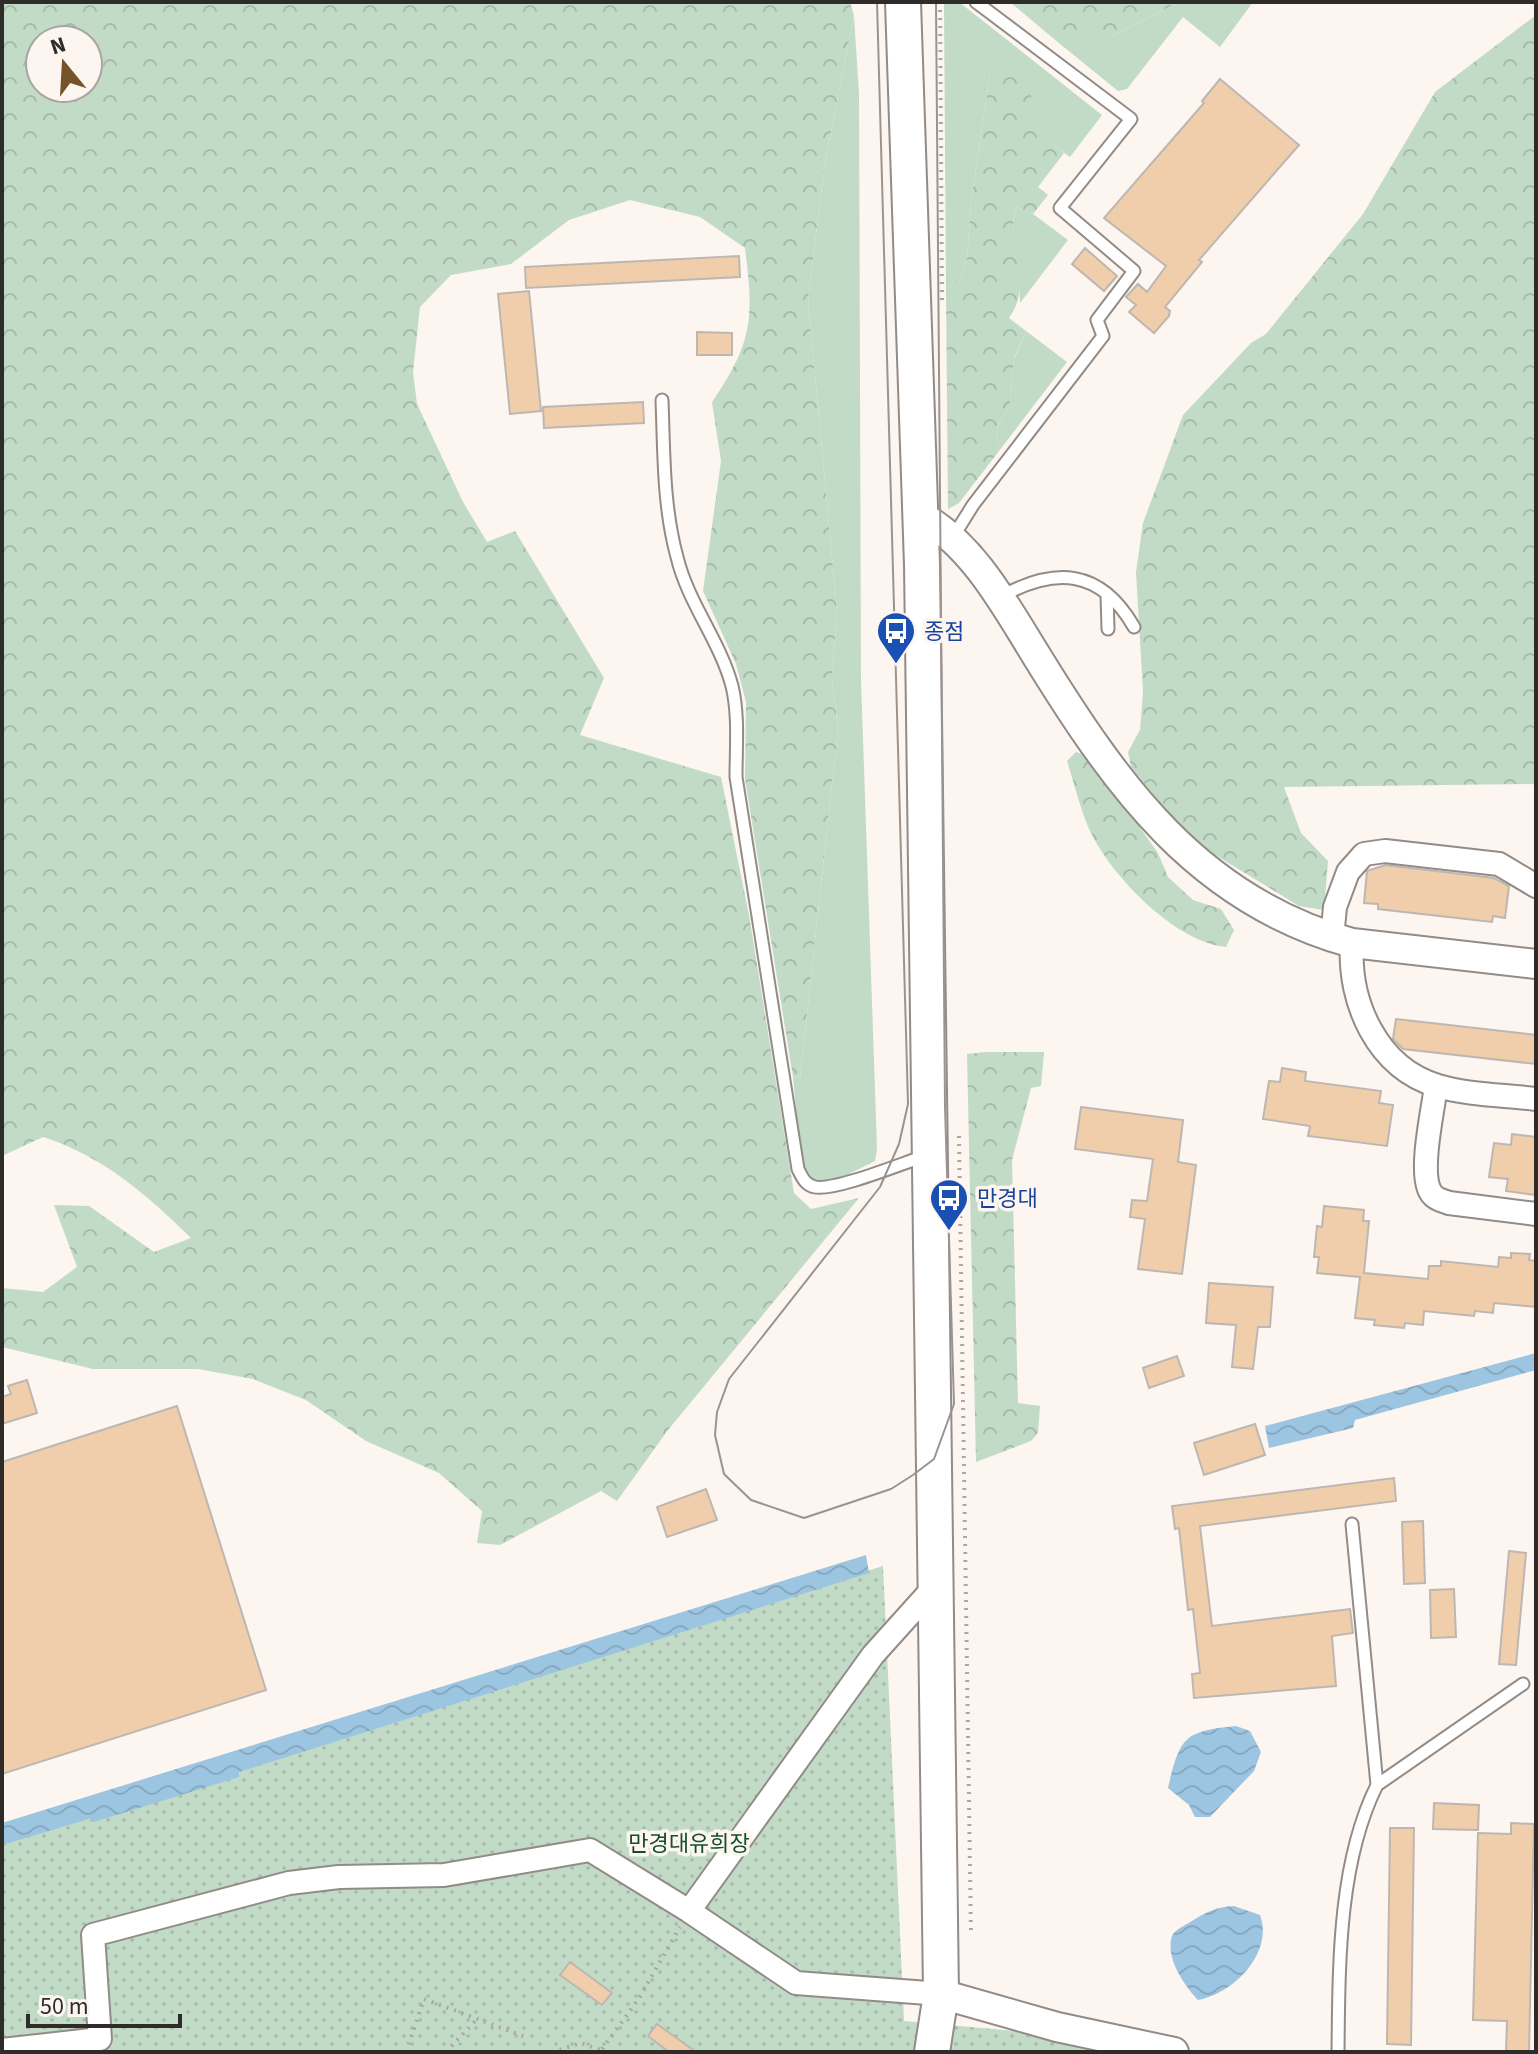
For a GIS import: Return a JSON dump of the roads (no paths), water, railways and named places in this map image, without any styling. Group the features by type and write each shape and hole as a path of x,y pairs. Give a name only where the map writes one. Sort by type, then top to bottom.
{"main road":[{"path":"903,2 921,516 941,1994 932,2052"}],"street":[{"path":"921,516 953,537 999,597 1063,699 1161,830 1206,870 1259,906 1305,930 1342,941 1536,964"},
{"path":"1536,886 1499,864 1385,851 1364,854 1348,872 1335,907 1342,941 1370,1032 1388,1058 1436,1086 1536,1099"},
{"path":"1436,1086 1427,1175 1429,1190 1436,1199 1536,1214"},
{"path":"689,1911 873,1655 936,1585"},
{"path":"2,2050 100,2046 93,1935 289,1883 339,1877 444,1875 590,1850 689,1911 796,1983 941,1994 1057,2027 1174,2052"}],"lane":[{"path":"953,537 973,505 1103,336 1097,320 1134,271 1060,208 1131,119 976,2"},
{"path":"662,400 666,499 676,557 692,601 732,686 738,792 798,1169 804,1182 816,1187 854,1179 930,1154"},
{"path":"999,597 1047,578 1064,575 1083,579 1107,594 1134,627"},
{"path":"1107,594 1108,629"},
{"path":"1352,1524 1377,1785"},
{"path":"1338,2052 1339,1943 1362,1814 1377,1785 1523,1684"}],"water":[{"path":"1536,1353 1536,1370 1355,1420 1353,1428 1269,1448 1265,1426"},
{"path":"866,1555 869,1573 239,1772 239,1777 94,1822 92,1818 2,1845 2,1823"},
{"path":"1236,1726 1250,1731 1261,1752 1254,1771 1210,1817 1195,1817 1189,1805 1168,1788 1176,1758 1187,1740 1194,1735"},
{"path":"1234,1906 1260,1915 1263,1929 1256,1957 1247,1970 1224,1990 1198,2000 1173,1962 1172,1936 1178,1929 1207,1913"}],"tram line":[{"path":"877,2 908,1104 899,1144 880,1187 729,1379 717,1412 715,1435 724,1474 751,1500 804,1518 891,1489 913,1475 934,1459 954,1404 945,1106 936,2"}],"place":[{"name":"종점","path":"896,665"},
{"name":"만경대","path":"949,1232"}],"park label":[{"name":"만경대유희장","path":"689,1843"}]}
